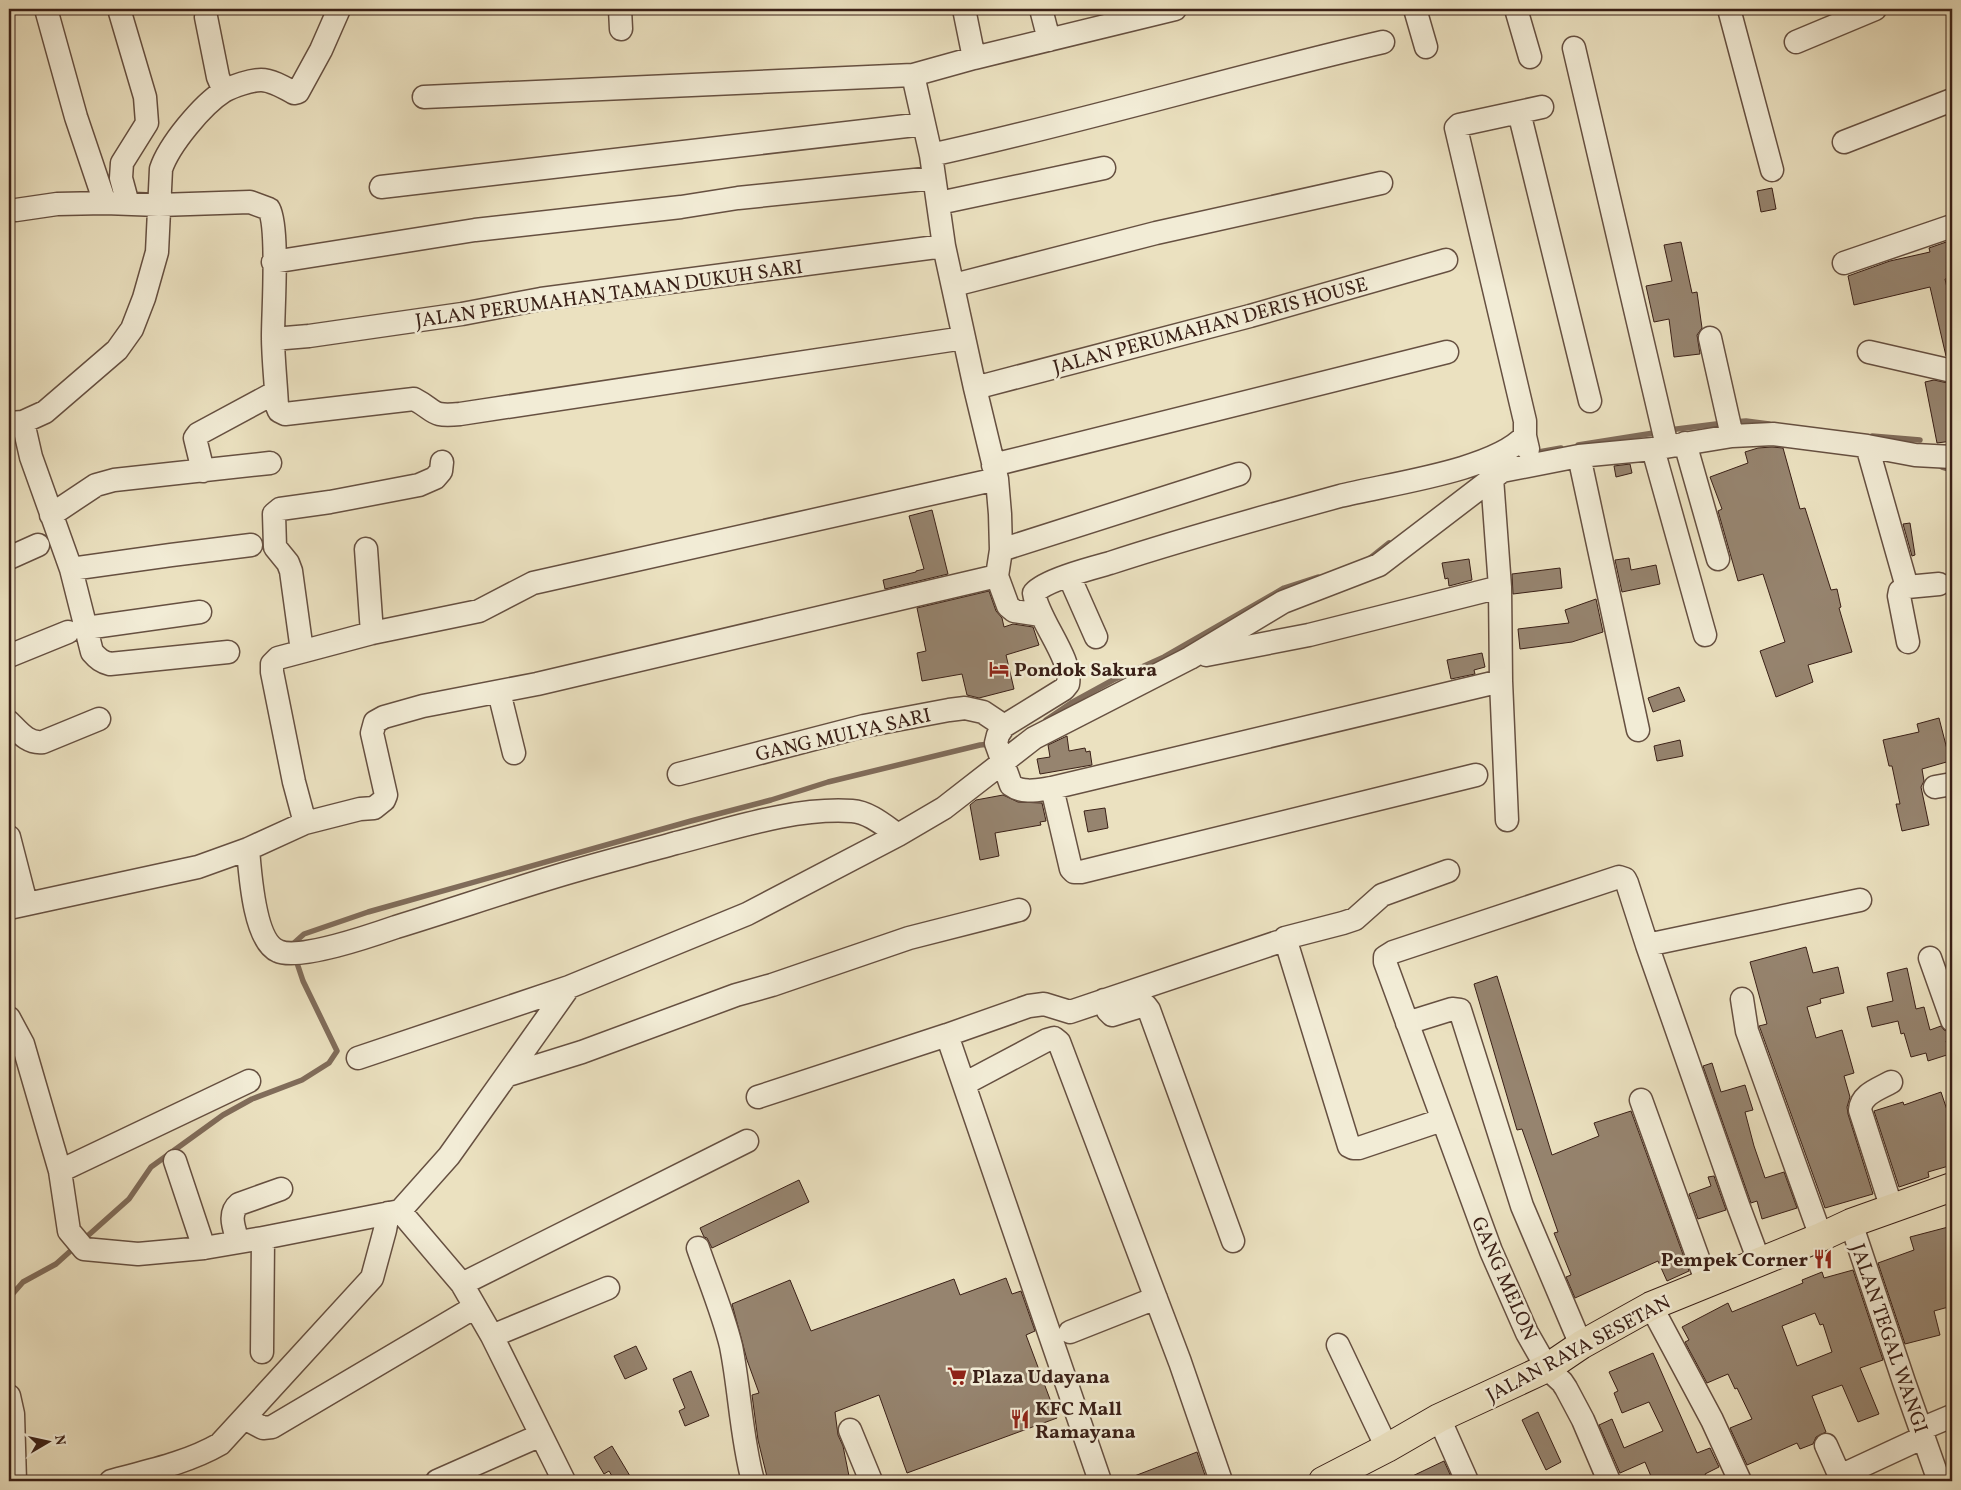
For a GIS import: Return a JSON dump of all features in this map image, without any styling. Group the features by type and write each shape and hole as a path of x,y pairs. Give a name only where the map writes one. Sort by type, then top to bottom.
{"main road":[{"name":"JALAN RAYA SESETAN","path":"1323,1481 1387,1448 1439,1418 1547,1368 1581,1345 1651,1306 1851,1223 1952,1187"}],"street":[{"path":"46,9 76,117 105,203"},
{"path":"119,9 145,97 147,123 122,163 121,178 128,204"},
{"path":"228,652 110,664 102,662 92,652 77,630 71,569 16,423 45,412 84,376 117,350 132,329 144,298 157,252 161,169 165,157 188,125 224,91 262,80 294,93 298,92 321,50 339,9"},
{"path":"964,9 974,58"},
{"path":"1041,9 1049,40"},
{"path":"424,97 913,75 974,58 1175,9"},
{"path":"1415,9 1426,47"},
{"path":"1516,9 1530,57"},
{"path":"1729,9 1772,170"},
{"path":"1796,42 1875,9"},
{"path":"206,17 218,77 224,91"},
{"path":"931,155 1016,136 1296,62 1383,42"},
{"path":"1574,48 1667,440 1705,635"},
{"path":"913,75 931,155 944,246 995,472 1001,550 997,576 1008,606 1014,611 1041,615"},
{"path":"1528,451 1525,421 1456,128 1459,125 1542,107"},
{"path":"1844,142 1951,107"},
{"path":"1519,112 1590,400"},
{"path":"381,186 924,124"},
{"path":"939,203 1104,168"},
{"path":"274,262 475,230 672,208 738,198 934,178"},
{"path":"954,285 1156,233 1381,183"},
{"path":"16,210 57,204 105,203 159,205 250,202 261,204 268,208 272,215 274,262 273,339 277,406 279,411 284,414 414,399 432,413 442,416 964,338"},
{"path":"1844,262 1952,226"},
{"name":"JALAN PERUMAHAN TAMAN DUKUH SARI","path":"273,339 309,336 462,314 541,299 944,246"},
{"name":"JALAN PERUMAHAN DERIS HOUSE","path":"975,388 1250,316 1446,260"},
{"path":"1710,338 1730,428"},
{"path":"305,823 294,782 272,672 272,664 278,658 372,633 479,611 533,583 995,472 1447,352"},
{"path":"1869,352 1952,371"},
{"path":"203,471 195,438 198,434 276,392"},
{"path":"358,1058 569,987 747,914 898,835 944,808 1001,747 1068,684 1066,665 1041,615 1034,593 1038,589 1069,576 1199,534 1343,496 1468,466 1500,454 1528,451 1579,456 1730,428 1867,446 1915,455 1952,457"},
{"path":"1667,440 1718,559"},
{"path":"1867,446 1907,587"},
{"path":"1001,747 1034,738 1190,658 1283,602 1379,565 1528,451"},
{"path":"1579,456 1638,730"},
{"path":"302,651 291,571 288,563 275,547 274,514 280,509 289,507 330,502 419,485 435,478 441,471 442,462"},
{"path":"51,515 96,485 114,480 270,463"},
{"path":"1001,550 1239,474"},
{"path":"1492,478 1500,587 1506,820"},
{"path":"9,558 38,545"},
{"path":"71,569 252,545"},
{"path":"366,549 372,633"},
{"path":"9,836 17,906 198,868 248,849 305,823 360,809 374,808 384,800 386,795 385,786 372,733 375,722 384,717 415,708 499,692 997,576"},
{"path":"1069,576 1096,637"},
{"path":"1908,642 1899,596 1900,591 1907,587 1939,584"},
{"path":"1190,658 1309,635 1500,587"},
{"path":"9,656 77,630 200,612"},
{"path":"1001,747 1008,780 1017,789 1025,791 1052,788 1501,681"},
{"path":"499,692 514,752"},
{"name":"GANG MULYA SARI","path":"679,774 864,726 965,708 983,712 1001,747"},
{"path":"9,722 26,738 36,743 43,742 99,719"},
{"path":"1052,788 1071,869 1074,872 1081,872 1476,775"},
{"path":"248,849 251,882 258,917 267,941 277,951 299,953 352,942 546,879 761,820 816,812 853,811 879,821 898,835"},
{"path":"1442,1120 1359,1148 1349,1146 1285,938 1343,924 1355,919 1382,895 1448,870"},
{"name":"GANG MELON","path":"1609,1481 1583,1420 1566,1388 1547,1368 1527,1333 1490,1251 1385,962 1388,954 1616,878 1622,878 1628,883 1647,945"},
{"path":"1759,1261 1647,945 1860,900"},
{"path":"508,1075 582,1052 736,994 772,985 909,938 1019,910"},
{"path":"758,1097 1029,1006 1044,1004 1070,1012 1278,942"},
{"path":"1930,958 1952,1020"},
{"path":"111,1481 150,1471 206,1452 220,1444 372,1278 385,1230 394,1212 449,1156 569,987"},
{"path":"1742,999 1748,1031 1820,1237"},
{"path":"1104,1000 1108,1011 1112,1015 1141,1006 1146,1006 1149,1010 1232,1241"},
{"path":"1407,1023 1452,1009 1460,1010 1522,1206 1581,1345"},
{"path":"9,1018 23,1044 60,1171 69,1231 84,1249 138,1254 204,1248 394,1212"},
{"path":"947,1035 1032,1299 1100,1481"},
{"path":"964,1084 1047,1040 1054,1038 1058,1042 1180,1362 1220,1481"},
{"path":"60,1171 248,1081"},
{"path":"1891,1082 1867,1095 1861,1103 1860,1110 1892,1209"},
{"path":"1641,1100 1707,1284"},
{"path":"462,1284 747,1141"},
{"path":"175,1162 204,1248"},
{"path":"238,1242 232,1216 234,1208 239,1204 281,1189"},
{"path":"394,1212 462,1284 492,1336 564,1481"},
{"name":"JALAN TEGAL WANGI","path":"1851,1223 1940,1481"},
{"path":"262,1352 263,1238"},
{"path":"698,1248 730,1344 738,1382 740,1414 753,1481"},
{"path":"492,1336 608,1288"},
{"path":"1070,1332 1156,1298"},
{"path":"1651,1306 1712,1420 1740,1481"},
{"path":"244,1418 263,1428 272,1427 475,1307"},
{"path":"1338,1345 1387,1448"},
{"path":"9,1396 13,1414 14,1481"},
{"path":"1826,1444 1841,1478 1952,1416"},
{"path":"1439,1418 1466,1481"},
{"path":"850,1430 871,1481"},
{"path":"437,1481 541,1436"}],"building":[{"path":"1772,188 1776,209 1761,212 1757,191"},
{"path":"1952,240 1952,278 1945,279 1952,310 1952,357 1946,356 1930,287 1854,305 1848,276 1890,261 1930,252 1929,248"},
{"path":"1681,242 1692,293 1697,292 1702,328 1697,335 1700,354 1674,357 1669,319 1654,322 1646,286 1672,281 1664,245"},
{"path":"1934,380 1952,384 1952,441 1937,443 1925,382"},
{"path":"1758,448 1783,448 1800,509 1805,508 1831,590 1837,589 1841,607 1839,608 1852,652 1808,665 1813,682 1776,697 1760,651 1785,642 1763,574 1738,581 1718,511 1722,509 1710,477 1748,463 1745,452"},
{"path":"1630,464 1632,473 1616,477 1614,466"},
{"path":"932,510 948,574 885,589 883,580 924,569 909,516"},
{"path":"1910,523 1915,555 1912,556 1903,524"},
{"path":"1629,558 1631,570 1656,565 1660,584 1622,592 1615,560"},
{"path":"1469,559 1472,580 1449,586 1448,578 1445,579 1442,563"},
{"path":"1560,568 1562,588 1513,594 1512,574"},
{"path":"989,591 996,611 1002,618 1004,627 1013,624 1033,627 1039,645 1006,655 1014,689 979,698 967,695 962,674 922,681 917,653 926,651 917,608"},
{"path":"1596,599 1603,632 1572,642 1520,649 1518,629 1569,623 1565,610"},
{"path":"1482,653 1485,667 1474,670 1475,674 1451,679 1447,660"},
{"path":"1679,687 1685,701 1653,712 1648,698"},
{"path":"1939,718 1950,761 1922,769 1924,781 1921,787 1929,825 1902,831 1896,804 1900,804 1892,766 1889,766 1883,740 1919,732 1917,724"},
{"path":"1067,736 1069,751 1085,748 1086,752 1090,751 1092,765 1040,774 1037,759 1050,757 1048,745"},
{"path":"1680,740 1683,756 1657,761 1654,746"},
{"path":"1003,795 1018,802 1042,803 1046,821 1040,822 1041,825 995,833 999,856 980,860 970,805 976,800"},
{"path":"1105,808 1108,828 1088,832 1084,811"},
{"path":"1806,947 1813,973 1838,967 1844,993 1820,999 1821,1003 1807,1007 1816,1038 1842,1030 1854,1073 1844,1076 1850,1097 1847,1107 1848,1114 1873,1194 1825,1208 1759,1026 1767,1024 1750,962"},
{"path":"1907,968 1916,1009 1924,1007 1930,1030 1941,1026 1944,1030 1952,1033 1952,1039 1946,1041 1950,1054 1928,1061 1926,1053 1911,1057 1904,1033 1901,1034 1898,1021 1872,1027 1867,1007 1893,1001 1887,973"},
{"path":"1497,976 1552,1155 1599,1136 1594,1123 1631,1111 1689,1271 1667,1281 1658,1261 1575,1298 1566,1277 1571,1275 1554,1233 1558,1232 1522,1129 1517,1130 1474,984"},
{"path":"1712,1063 1721,1092 1745,1085 1753,1110 1745,1112 1765,1178 1784,1172 1797,1208 1762,1219 1757,1201 1751,1203 1703,1066"},
{"path":"1941,1092 1948,1113 1952,1111 1952,1165 1928,1172 1929,1177 1899,1187 1874,1111 1903,1102 1904,1105"},
{"path":"1714,1176 1726,1210 1698,1219 1689,1194 1711,1186 1708,1177"},
{"path":"799,1180 809,1202 712,1248 707,1238 704,1237 700,1228"},
{"path":"1952,1226 1952,1306 1934,1311 1940,1335 1905,1344 1878,1263 1914,1250 1910,1237"},
{"path":"1853,1270 1883,1360 1860,1368 1879,1414 1858,1422 1842,1385 1812,1396 1826,1432 1816,1437 1813,1444 1800,1449 1797,1443 1747,1465 1730,1428 1752,1419 1728,1374 1707,1383 1685,1342 1689,1340 1682,1327 1728,1303 1732,1312 1803,1283 1802,1280 1822,1272 1824,1278","holes":["1815,1313 1820,1325 1823,1324 1832,1352 1797,1366 1782,1326"]},
{"path":"1006,1278 1012,1294 1021,1291 1035,1331 1026,1335 1057,1418 907,1473 879,1395 835,1412 838,1435 843,1446 850,1481 768,1481 758,1440 752,1395 759,1393 747,1360 732,1304 790,1280 811,1331 954,1279 960,1295"},
{"path":"636,1346 647,1369 625,1379 614,1356"},
{"path":"1653,1353 1697,1453 1710,1448 1719,1467 1705,1474 1708,1481 1653,1481 1645,1462 1620,1473 1599,1425 1612,1419 1624,1448 1663,1431 1649,1402 1622,1413 1614,1393 1618,1391 1609,1372"},
{"path":"691,1371 709,1416 685,1426 679,1411 685,1408 673,1379"},
{"path":"1538,1412 1561,1462 1546,1470 1522,1420"},
{"path":"612,1446 633,1481 615,1481 609,1471 604,1474 594,1457"},
{"path":"1197,1452 1207,1481 1124,1481 1124,1480"},
{"path":"1444,1461 1453,1481 1402,1481"}],"waterway":[{"path":"1733,422 1746,421 1769,424"},
{"path":"1669,430 1724,423"},
{"path":"1578,445 1660,432"},
{"path":"1872,436 1920,440"},
{"path":"1533,453 1561,448"},
{"path":"1942,467 1952,470"},
{"path":"1369,559 1389,543"},
{"path":"1046,720 1071,703 1113,680 1164,657 1284,588 1318,577"},
{"path":"295,948 294,943 304,934 368,912 771,800 828,782 980,745 991,744"},
{"path":"83,1240 129,1199 151,1167 223,1115 252,1099 302,1080 329,1063 337,1051 303,981 295,957"},
{"path":"9,1298 23,1282 56,1264 76,1246"}],"place":[{"name":"Pondok Sakura","path":"999,669"},
{"name":"Pempek Corner","path":"1823,1259"},
{"name":"Plaza Udayana","path":"957,1376"},
{"name":"KFC Mall Ramayana","path":"1020,1419"}]}
